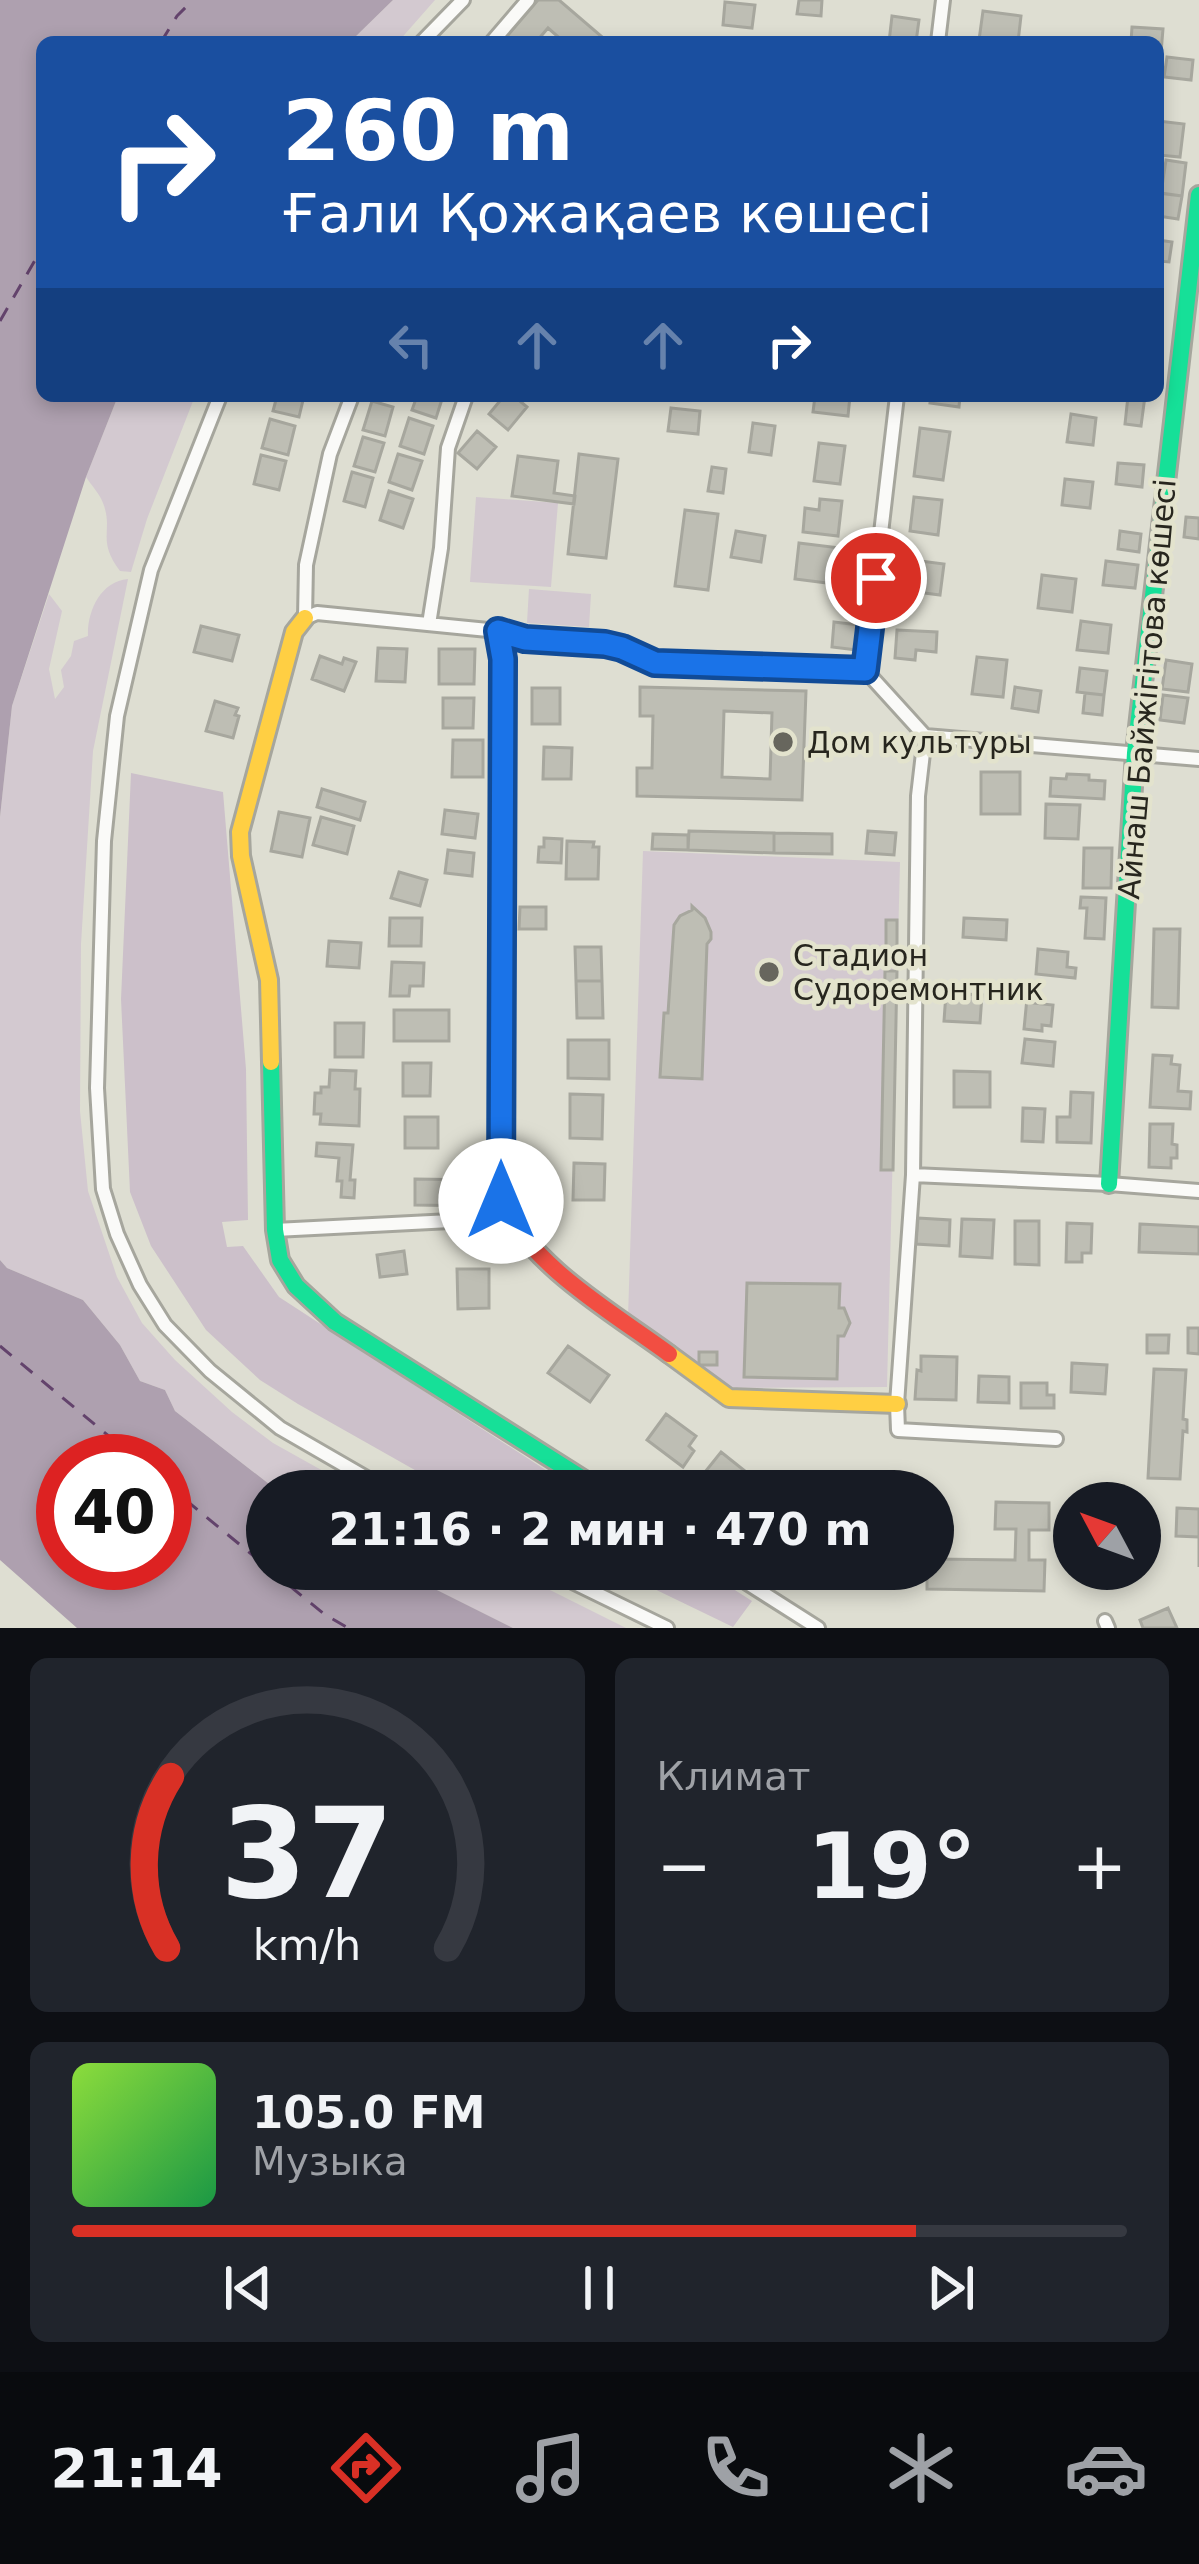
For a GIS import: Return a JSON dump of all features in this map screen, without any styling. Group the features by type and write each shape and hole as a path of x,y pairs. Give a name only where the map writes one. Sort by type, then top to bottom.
{"street":[{"path":"428,36 463,0"},
{"path":"497,36 528,0"},
{"path":"939,36 943,0"},
{"name":"Айнаш Байжігітова көшесі","path":"1109,1184 1135,753 1199,195"},
{"path":"218,402 151,570 117,716 104,841 97,1088 103,1189 140,1285 165,1325 210,1371 280,1428 353,1470"},
{"path":"350,402 330,454 306,565 304,618 294,632 240,832 241,856 269,980 275,1230 280,1260 296,1286 335,1322 569,1470"},
{"path":"428,624 441,548 448,448 464,402"},
{"path":"865,670 896,402"},
{"path":"304,618 317,613 605,644 655,663 865,670 926,736 1199,759"},
{"path":"498,631 503,659 501,1201 509,1218 558,1273 729,1398 896,1404"},
{"path":"926,736 918,796 913,1175 898,1430 1056,1439"},
{"path":"913,1175 1199,1191"},
{"path":"275,1230 509,1218"},
{"path":"589,1590 667,1628"},
{"path":"758,1590 818,1628"}],"shaded area":[{"path":"0,0 393,0 356,36 36,36 36,402 116,402 86,477 12,706 0,817"},
{"path":"393,0 435,0 403,36 356,36"},
{"path":"116,402 193,402 131,572 120,571 113,560 103,503 86,477"},
{"path":"476,497 558,503 551,587 470,582"},
{"path":"128,579 93,751 81,944 80,1111 88,1191 117,1277 142,1323 232,1412 273,1443 321,1470 251,1470 175,1411 165,1390 140,1381 120,1345 83,1300 7,1268 0,1260 0,817 12,706 49,594 62,611 49,669 55,699 64,687 61,670 74,641 88,636 98,599 118,581"},
{"path":"529,589 591,594 589,627 527,623"},
{"path":"131,773 223,792 246,1069 248,1220 222,1222 227,1247 243,1246 279,1297 546,1470 415,1470 260,1380 206,1330 151,1246 130,1192 121,999"},
{"name":"Стадион Судоремонтник","path":"643,851 900,862 887,1387 728,1388 628,1317"},
{"path":"0,1260 7,1268 83,1300 120,1345 140,1381 165,1390 175,1411 251,1470 246,1470 246,1590 437,1590 513,1628 77,1628 0,1560"},
{"path":"437,1590 550,1590 626,1628 513,1628"},
{"path":"656,1590 735,1590 752,1601 733,1627"}],"building":[{"path":"538,0 559,0 601,36 557,36 548,28 541,36 507,36"},
{"path":"799,0 822,0 821,16 797,14"},
{"path":"725,2 755,5 752,28 723,25"},
{"path":"983,11 1021,16 1019,36 980,36"},
{"path":"892,16 919,20 917,36 890,36"},
{"path":"1132,27 1163,29 1162,36 1131,36"},
{"path":"1167,57 1193,60 1191,80 1164,77"},
{"path":"1164,122 1184,124 1180,157 1164,156"},
{"path":"1166,160 1186,163 1182,196 1164,193"},
{"path":"1164,194 1182,196 1178,219 1164,217"},
{"path":"1164,241 1172,242 1169,262 1164,262"},
{"path":"275,402 303,402 299,417 273,411"},
{"path":"372,402 393,407 385,436 363,430"},
{"path":"415,402 441,402 436,418 412,410"},
{"path":"499,402 521,402 527,407 508,430 489,414"},
{"path":"814,402 849,402 848,416 813,412"},
{"path":"1127,402 1144,402 1141,426 1125,424"},
{"path":"671,408 700,411 698,434 668,431"},
{"path":"1071,414 1096,418 1093,445 1067,442"},
{"path":"409,418 433,426 424,454 400,446"},
{"path":"270,419 295,426 288,455 262,448"},
{"path":"753,423 775,426 771,455 749,452"},
{"path":"920,428 950,432 943,480 914,476"},
{"path":"477,431 496,447 477,469 458,453"},
{"path":"363,437 384,443 375,472 354,466"},
{"path":"819,443 845,446 840,484 814,481"},
{"path":"398,454 422,461 412,490 389,482"},
{"path":"579,454 618,459 606,558 568,554"},
{"path":"261,455 286,461 279,490 254,484"},
{"path":"518,456 558,461 554,493 575,496 574,504 512,496"},
{"path":"1118,463 1144,465 1142,487 1116,484"},
{"path":"712,467 726,469 723,493 708,491"},
{"path":"352,472 373,478 365,507 344,501"},
{"path":"1065,479 1093,482 1090,508 1062,505"},
{"path":"389,491 413,499 403,528 380,520"},
{"path":"914,497 942,500 938,535 910,531"},
{"path":"820,499 842,501 838,536 803,532 805,508 819,510"},
{"path":"685,510 718,514 708,590 675,586"},
{"path":"1186,517 1199,518 1199,539 1184,537"},
{"path":"736,531 765,536 761,562 731,557"},
{"path":"1120,531 1141,534 1139,552 1118,549"},
{"path":"799,543 840,548 835,584 795,579"},
{"path":"905,559 944,564 940,595 901,590"},
{"path":"1106,561 1138,565 1135,588 1103,585"},
{"path":"1042,575 1076,579 1072,612 1038,608"},
{"path":"1081,621 1111,625 1108,653 1077,650"},
{"path":"834,622 859,625 857,650 832,647"},
{"path":"201,626 239,635 232,661 194,652"},
{"path":"897,630 937,632 936,652 916,650 915,660 895,658"},
{"path":"378,648 407,649 405,682 376,681"},
{"path":"439,649 475,649 474,684 439,684"},
{"path":"320,656 342,664 344,658 356,662 344,691 312,679"},
{"path":"977,657 1007,660 1003,697 972,694"},
{"path":"1166,660 1192,664 1188,692 1162,689"},
{"path":"1080,668 1107,671 1104,695 1077,692"},
{"path":"640,687 806,691 802,800 637,796 637,768 652,768 653,716 640,716","holes":["724,711 772,713 770,779 722,777"]},
{"path":"1015,687 1041,691 1038,712 1012,708"},
{"path":"532,688 560,688 560,724 532,724"},
{"path":"1085,693 1104,695 1102,715 1083,713"},
{"path":"1163,695 1188,698 1184,723 1160,720"},
{"path":"443,698 474,698 473,728 443,728"},
{"path":"215,701 238,708 233,738 206,731"},
{"path":"453,740 483,740 483,777 452,777"},
{"path":"544,747 572,748 571,779 543,779"},
{"path":"981,772 1020,772 1020,814 981,814"},
{"path":"1067,774 1105,781 1104,799 1050,796 1051,778 1066,779"},
{"path":"322,789 365,802 360,820 317,807"},
{"path":"1046,804 1080,805 1078,839 1045,838"},
{"path":"445,810 478,814 475,838 442,834"},
{"path":"279,812 310,818 302,857 271,851"},
{"path":"321,817 354,826 347,854 313,845"},
{"path":"689,831 774,833 774,853 688,850"},
{"path":"868,831 896,833 894,855 866,853"},
{"path":"774,833 832,834 832,854 774,853"},
{"path":"653,834 688,835 688,850 652,849"},
{"path":"544,838 562,839 561,863 538,862"},
{"path":"567,841 594,842 593,847 599,847 598,879 566,879"},
{"path":"1084,848 1112,848 1111,888 1083,888"},
{"path":"448,850 474,853 472,876 445,873"},
{"path":"399,872 427,880 420,906 391,898"},
{"path":"1081,897 1106,898 1104,939 1085,938 1087,908 1080,908"},
{"path":"692,906 711,932 702,1079 660,1077 674,925"},
{"path":"520,907 546,907 546,929 519,929"},
{"path":"390,918 422,918 421,946 389,946"},
{"path":"964,918 1007,920 1006,940 963,937"},
{"path":"886,920 897,920 897,953 886,953"},
{"path":"1154,929 1180,929 1178,1008 1152,1007"},
{"path":"329,941 361,943 359,968 327,966"},
{"path":"575,947 601,947 602,981 576,981"},
{"path":"1038,949 1068,952 1067,967 1076,968 1075,978 1036,974"},
{"path":"392,962 424,963 423,986 410,986 409,996 390,996"},
{"path":"885,971 897,971 893,1170 881,1170"},
{"path":"576,981 602,981 603,1018 577,1018"},
{"path":"946,993 982,995 980,1023 944,1021"},
{"path":"1027,998 1053,1005 1051,1026 1042,1025 1042,1031 1024,1029"},
{"path":"394,1010 449,1010 449,1041 394,1041"},
{"path":"335,1023 364,1023 363,1057 335,1057"},
{"path":"1025,1039 1055,1042 1053,1066 1022,1063"},
{"path":"568,1040 609,1040 609,1079 568,1078"},
{"path":"1153,1055 1172,1056 1171,1064 1180,1065 1178,1091 1191,1092 1190,1109 1150,1107"},
{"path":"403,1063 431,1063 430,1096 403,1096"},
{"path":"330,1070 356,1071 359,1126 320,1124 321,1114 314,1114 315,1093 329,1087"},
{"path":"954,1071 990,1072 990,1107 954,1107"},
{"path":"1071,1092 1093,1093 1091,1143 1057,1142 1057,1117 1070,1117"},
{"path":"570,1094 603,1095 602,1139 570,1138"},
{"path":"1023,1108 1045,1109 1043,1142 1022,1141"},
{"path":"405,1117 438,1117 438,1148 405,1148"},
{"path":"1150,1124 1173,1124 1177,1158 1171,1158 1171,1168 1149,1167"},
{"path":"317,1143 353,1145 350,1180 355,1180 354,1198 341,1197 339,1158 316,1156"},
{"path":"574,1163 605,1164 604,1200 573,1200"},
{"path":"415,1179 480,1180 479,1206 415,1205"},
{"path":"918,1218 950,1220 949,1246 916,1244"},
{"path":"962,1219 994,1220 992,1258 960,1256"},
{"path":"1015,1221 1039,1221 1039,1265 1015,1264"},
{"path":"1067,1223 1092,1224 1091,1253 1082,1253 1082,1262 1066,1262"},
{"path":"1140,1224 1199,1227 1199,1254 1139,1252"},
{"path":"404,1251 407,1274 380,1277 377,1255"},
{"path":"457,1269 489,1269 489,1308 458,1309"},
{"path":"747,1283 840,1284 839,1308 844,1308 850,1323 844,1336 838,1336 837,1379 744,1377"},
{"path":"1188,1328 1199,1328 1199,1354 1188,1353"},
{"path":"1147,1335 1169,1335 1168,1353 1147,1353"},
{"path":"568,1346 609,1375 590,1402 548,1373"},
{"path":"699,1352 717,1352 717,1365 699,1365"},
{"path":"921,1356 957,1357 956,1400 915,1399"},
{"path":"1072,1363 1107,1365 1105,1394 1071,1392"},
{"path":"1154,1369 1186,1370 1183,1419 1187,1432 1183,1431 1180,1479 1148,1478"},
{"path":"979,1376 1009,1377 1009,1403 978,1402"},
{"path":"1021,1383 1047,1383 1054,1408 1021,1408"},
{"path":"666,1414 696,1436 689,1446 694,1451 683,1467 647,1440"},
{"path":"721,1452 744,1470 707,1470"},
{"path":"996,1502 1049,1503 1049,1530 1029,1530 1029,1560 1045,1560 1044,1591 954,1589 954,1559 1015,1560 1016,1529 995,1529"},
{"path":"1177,1508 1199,1509 1199,1537 1176,1536"},
{"path":"1168,1608 1177,1628 1143,1628 1140,1620"}],"ferry route":[{"path":"165,36 193,0"},
{"path":"0,321 36,258"},
{"path":"0,1346 106,1434"},
{"path":"192,1505 246,1550"},
{"path":"295,1590 348,1628"}],"traffic: fast":[{"path":"1109,1184 1135,753 1199,195"},
{"path":"271,1062 275,1230 280,1260 296,1286 335,1322 569,1470"}],"traffic: slow":[{"path":"271,1062 269,980 241,856 240,832 294,632 305,618"},
{"path":"669,1354 729,1398 897,1404"}],"traffic: jam":[{"path":"498,631 503,659 501,1201 532,1247 553,1267 669,1354"}],"place":[{"name":"Дом культуры","path":"783,742"},
{"name":"Стадион Судоремонтник","path":"769,972"}],"route":[{"path":"501,1201 503,659 498,631 525,639 605,644 655,663 865,670 876,578"}]}
